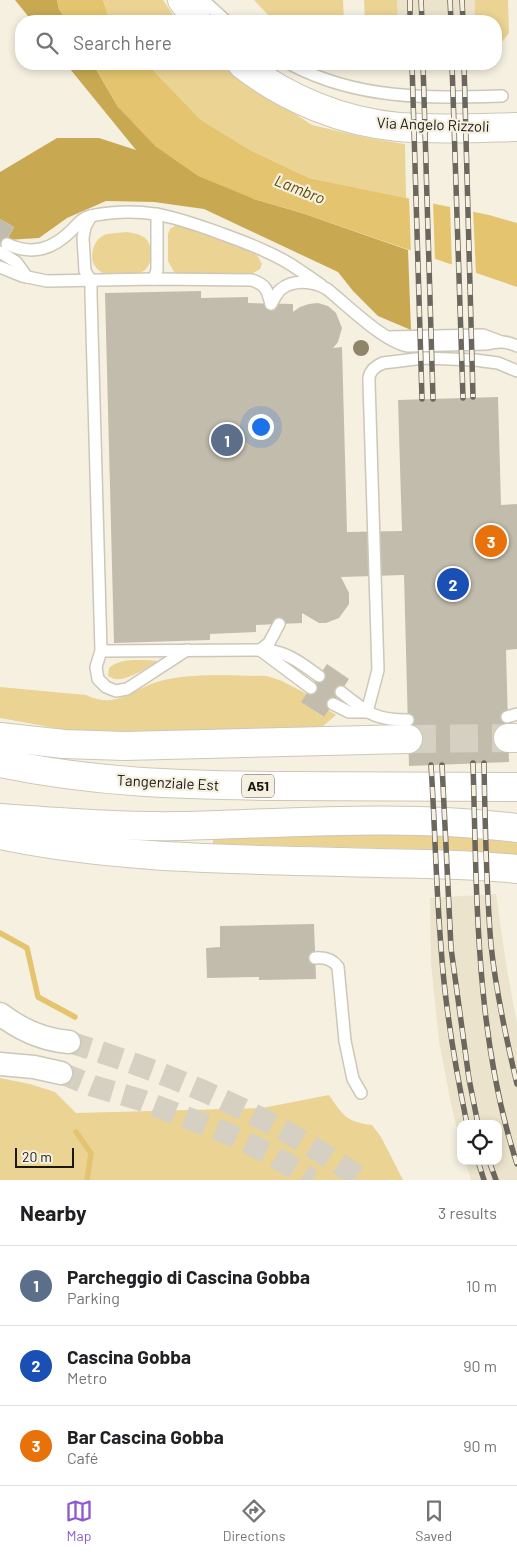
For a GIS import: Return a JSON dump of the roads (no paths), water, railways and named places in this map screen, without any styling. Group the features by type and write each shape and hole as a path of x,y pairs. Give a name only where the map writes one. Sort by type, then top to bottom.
{"main road":[{"path":"182,0 193,15"},
{"name":"Via Angelo Rizzoli","path":"251,70 268,82 306,102 360,120 413,127 517,127"},
{"path":"0,737 64,744 125,746 408,730"},
{"name":"Tangenziale Est","path":"0,764 86,778 188,785 517,787"},
{"path":"0,818 155,826 377,820 455,822 517,828"},
{"path":"0,835 97,850 171,857 461,865 517,869"}],"street":[{"path":"0,1014 30,1033 44,1038 69,1042"},
{"path":"0,1064 61,1073"}],"lane":[{"path":"203,0 219,15"},
{"name":"Via Angelo Rizzoli","path":"303,70 337,84 382,94 420,97 502,96"},
{"path":"4,248 41,249 59,241 82,220 91,216 131,212 157,214 182,219 244,242 289,263 399,344 408,346 487,344 499,341 517,346"},
{"path":"154,279 157,270 157,214"},
{"path":"91,216 83,238 85,271 91,281 101,651 96,668 98,679 106,687 116,691 128,689 187,650"},
{"path":"4,248 27,277"},
{"path":"0,267 27,277 47,281 252,280 260,283 267,289 271,304 278,292 287,286 303,282 321,286"},
{"path":"367,712 378,670 370,373 383,363 424,358 484,360 498,363 517,372"},
{"path":"260,650 269,643 279,624"},
{"path":"260,650 311,688"},
{"path":"101,651 274,651 289,655 319,676"},
{"path":"340,692 367,712 408,730"},
{"path":"332,704 349,712 367,712"},
{"path":"315,958 328,958 338,967 345,1041 352,1079 361,1093"}],"water":[{"path":"57,0 103,0 108,15 63,15"},
{"name":"Lambro","path":"96,70 153,70 201,120 250,150 309,178 489,215 517,223 517,287 302,213 254,199 198,176 155,146 118,107"}],"waterway":[{"path":"0,933 27,948 38,997 75,1017"},
{"path":"76,1132 91,1153 87,1180"}],"tunnel":[{"path":"408,739 508,738"},
{"path":"69,1042 146,1068 221,1099 293,1136 362,1180"},
{"path":"61,1073 93,1086 141,1100 229,1134 274,1156 312,1180"}],"railway":[{"path":"410,0 410,15"},
{"path":"421,0 422,15"},
{"path":"450,0 451,15"},
{"path":"462,0 463,15"},
{"path":"412,70 422,399"},
{"path":"423,70 433,399"},
{"path":"452,70 463,398"},
{"path":"464,70 473,397"},
{"path":"473,763 478,915 486,1016 493,1066 503,1115 517,1164"},
{"path":"484,763 485,832 491,945 502,1015 517,1084"},
{"path":"431,765 445,992 458,1080 466,1120"},
{"path":"442,765 451,948 469,1079 477,1120"},
{"path":"479,1165 484,1180"},
{"path":"490,1165 496,1180"}],"place":[{"name":"Parcheggio di Cascina Gobba","path":"227,440"},
{"name":"Bar Cascina Gobba","path":"491,541"},
{"name":"Cascina Gobba","path":"453,584"}]}
